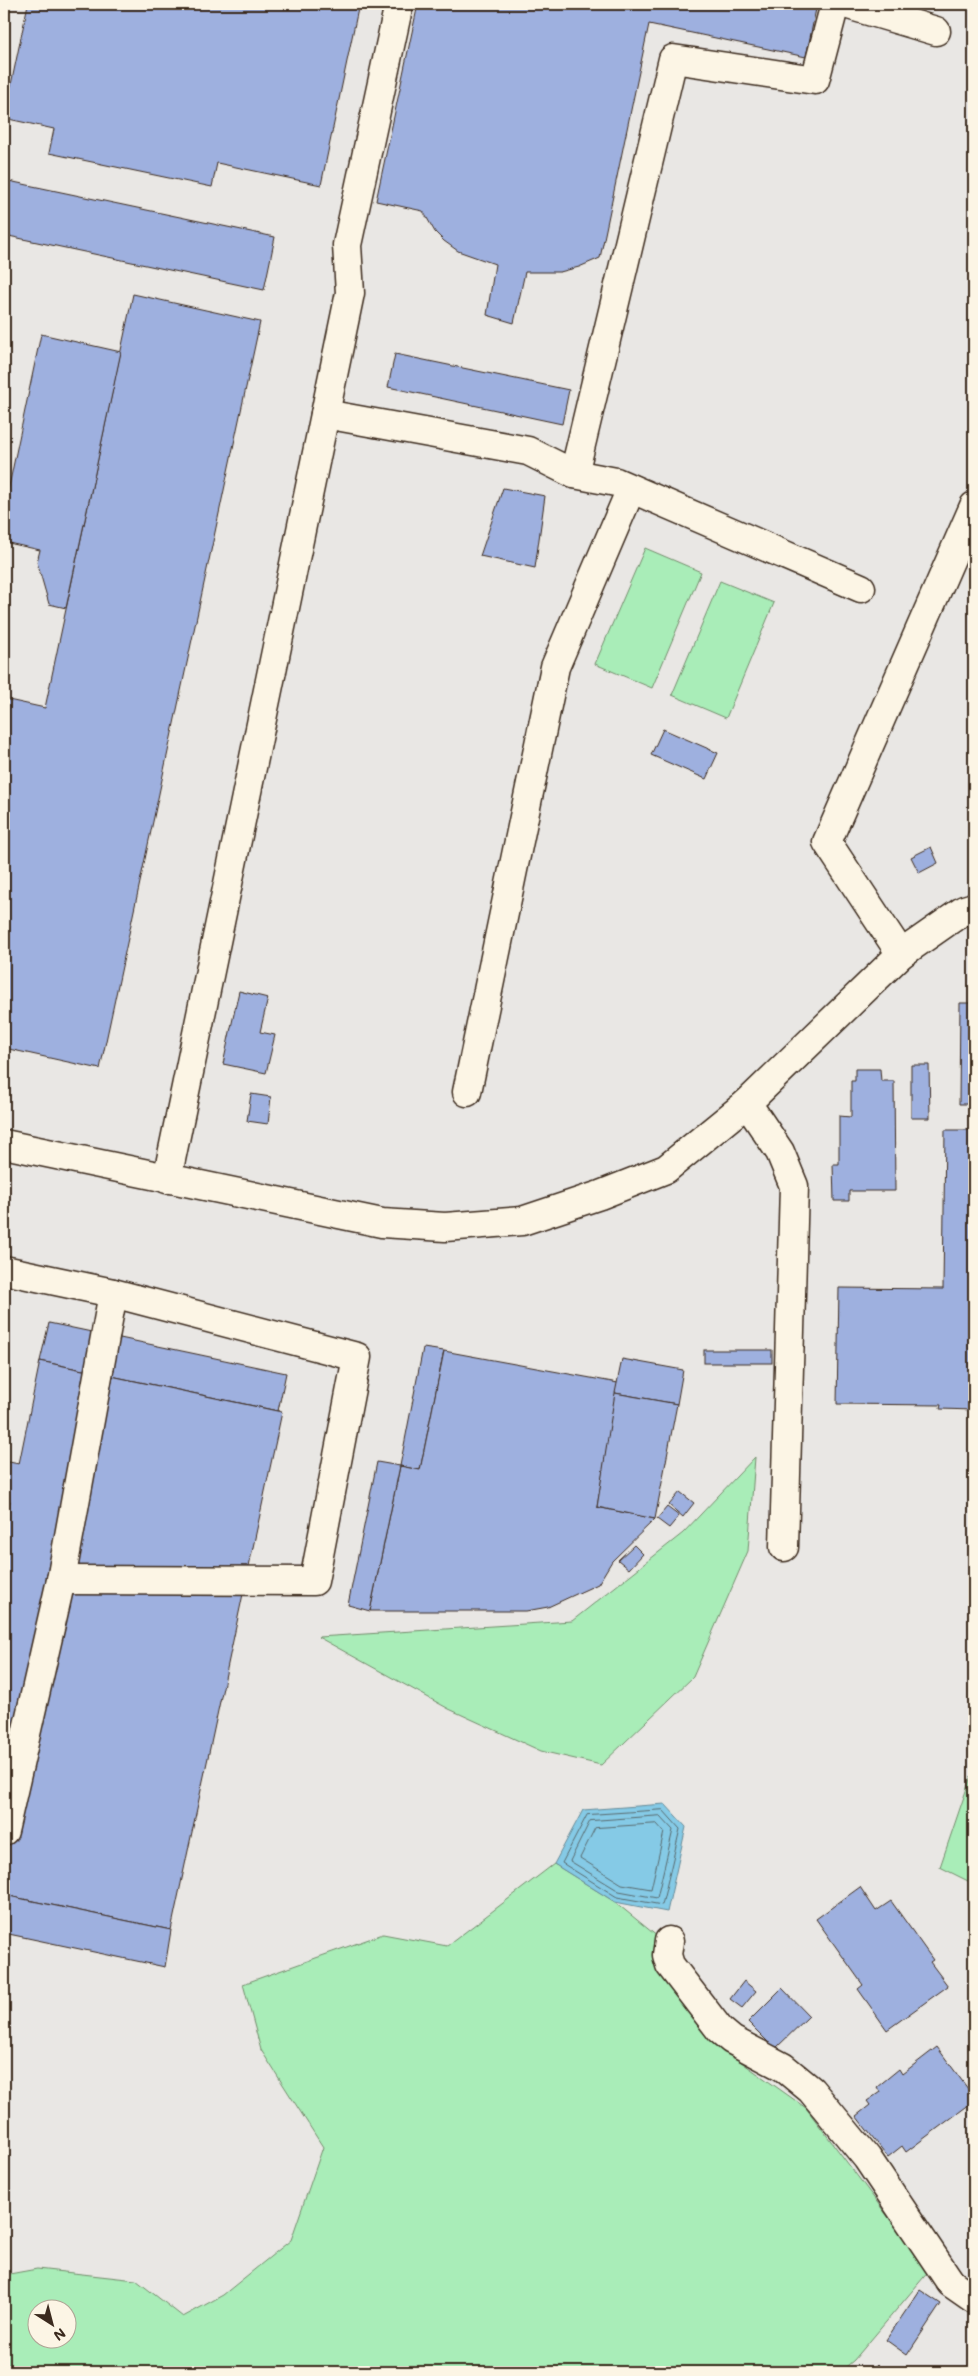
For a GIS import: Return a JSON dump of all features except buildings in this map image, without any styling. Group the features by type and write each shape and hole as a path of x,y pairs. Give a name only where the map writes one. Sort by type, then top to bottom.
{"street":[{"path":"167,1179 350,293 347,245 400,4"},
{"path":"574,474 673,59 815,80 835,4"},
{"path":"845,4 936,30"},
{"path":"325,414 528,451 574,474 616,482 862,588"},
{"path":"467,1092 555,667 631,489"},
{"path":"901,954 827,842 974,506"},
{"path":"4,1144 382,1223 445,1226 522,1221 600,1195 666,1169 747,1104 901,954 964,910 974,907"},
{"path":"747,1104 780,1152 794,1186 784,1547"},
{"path":"4,1270 113,1293 357,1357 314,1581 61,1580"},
{"path":"4,1831 61,1580 113,1293"},
{"path":"669,1941 667,1954 670,1965 720,2030 732,2040 784,2068 811,2090 867,2158 951,2283 974,2299"}],"green space":[{"path":"645,548 701,572 652,688 595,664"},
{"path":"720,581 774,603 726,718 672,695"},
{"path":"755,1457 748,1551 693,1677 601,1765 541,1751 449,1709 318,1637 572,1621 683,1533"},
{"path":"974,1773 974,1884 940,1867 971,1776"},
{"path":"554,1864 615,1902 669,1946 720,2047 806,2108 929,2271 854,2360 840,2372 4,2372 4,2275 37,2269 136,2280 183,2317 223,2295 291,2240 323,2147 261,2050 243,1984 383,1934 447,1946"}],"water":[{"path":"665,1804 686,1827 667,1912 615,1902 554,1864 583,1810"}]}
